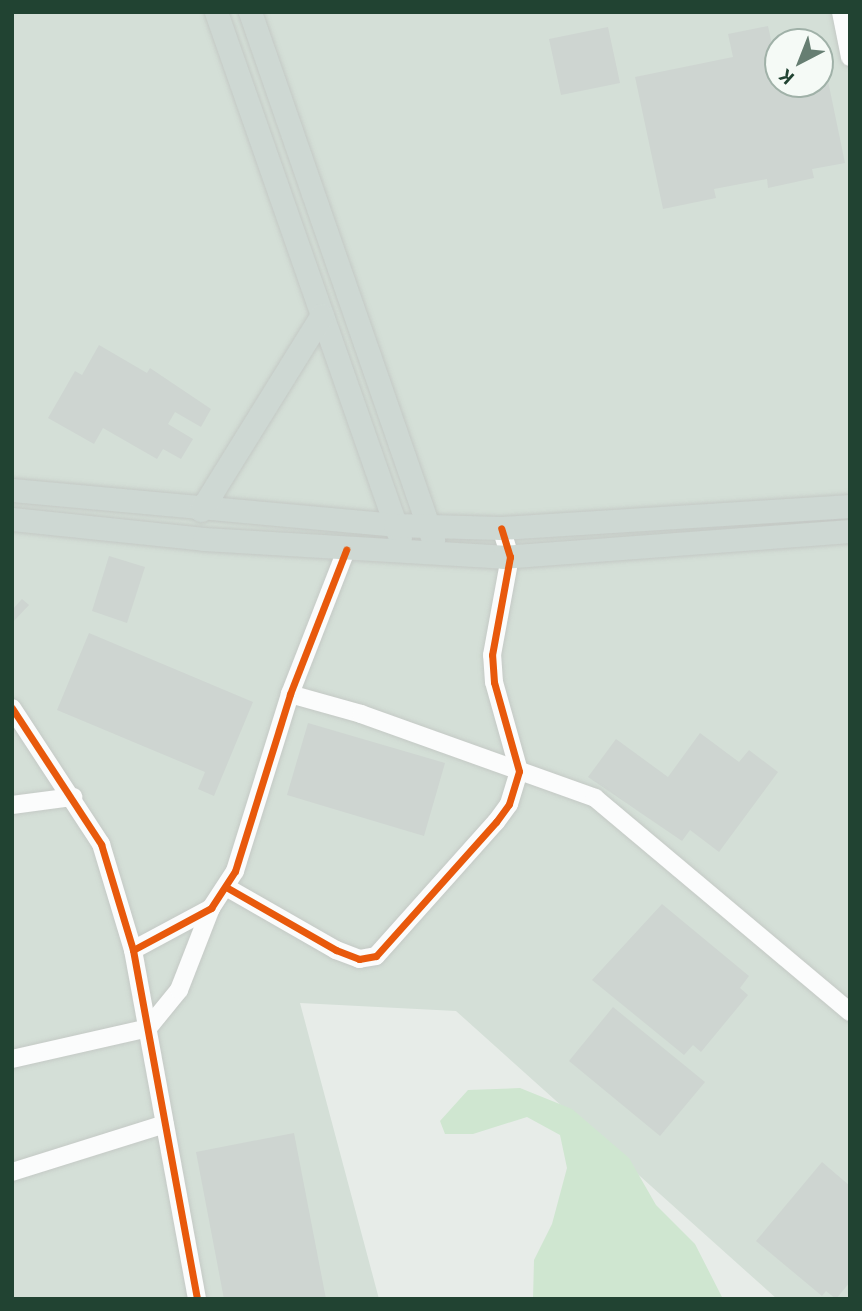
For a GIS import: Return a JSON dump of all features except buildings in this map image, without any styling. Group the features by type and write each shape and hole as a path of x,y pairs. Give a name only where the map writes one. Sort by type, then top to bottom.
{"main road":[{"path":"216,12 405,555"},
{"path":"250,12 439,556"},
{"path":"201,510 322,314"},
{"path":"12,489 201,510 395,526 500,528 850,506"},
{"path":"12,519 439,556 510,557 850,531"}],"street":[{"path":"841,12 850,57"},
{"path":"226,887 336,950 359,959 376,956 496,822 509,804 519,771 497,702 492,655 510,557 500,528"},
{"path":"12,1059 148,1028 178,990 211,908 226,887 290,694 346,550"},
{"path":"290,694 361,714 595,798 850,1012"},
{"path":"12,708 73,797 101,844 133,950 197,1299"},
{"path":"12,806 73,797"},
{"path":"133,950 211,908"},
{"path":"12,1172 165,1124"}],"shaded area":[{"path":"12,12 850,12 850,1299 777,1299 456,1011 300,1003 379,1299 12,1299"}],"green space":[{"path":"520,1088 572,1109 629,1158 656,1205 695,1244 723,1299 533,1299 534,1260 552,1224 567,1168 560,1135 527,1117 473,1134 445,1134 440,1121 468,1090"}],"cycle path":[{"path":"226,887 336,950 359,959 376,956 496,822 509,804 519,771 494,682 492,655 510,557 501,528"},
{"path":"12,708 101,844 133,950 211,908 235,871 290,694 346,550"},
{"path":"133,950 197,1299"}]}
